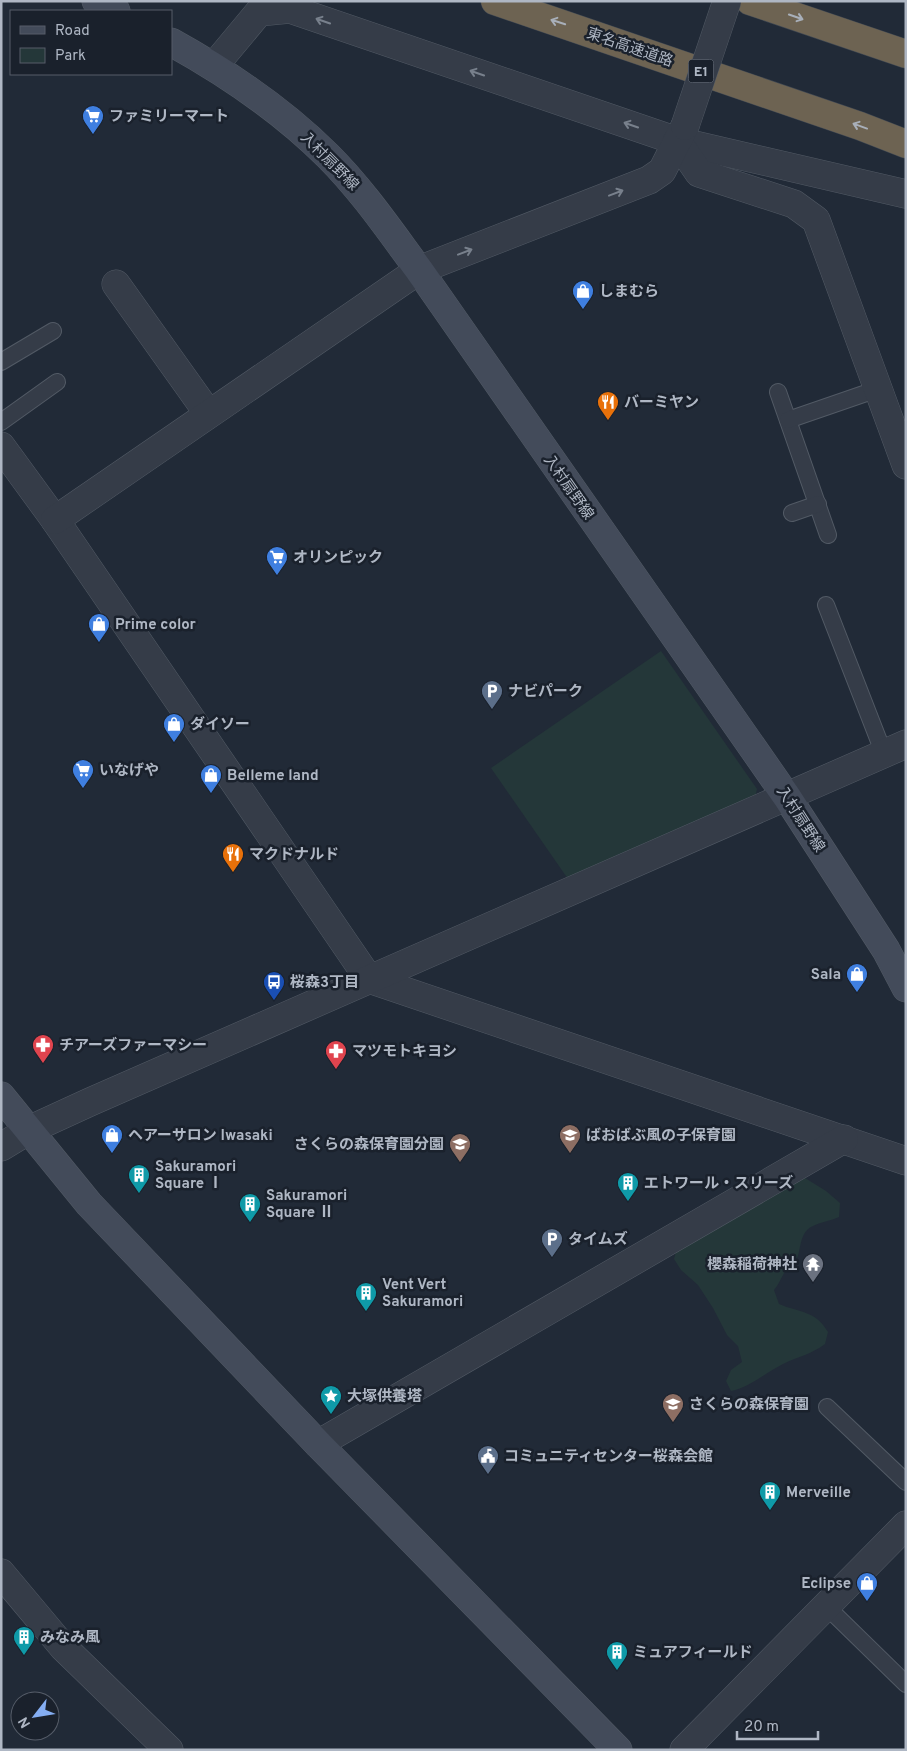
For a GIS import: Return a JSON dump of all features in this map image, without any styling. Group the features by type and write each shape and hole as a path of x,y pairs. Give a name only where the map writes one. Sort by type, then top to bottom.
{"highway":[{"name":"東名高速道路","path":"495,1 860,126 906,144"},
{"path":"750,1 906,54"}],"street":[{"path":"96,1 114,10"},
{"path":"55,520 208,413 419,270 648,180 662,171 681,133 727,1"},
{"path":"214,66 259,12 290,10 681,133 906,194"},
{"name":"入村扇野線","path":"172,43 214,66 289,122 328,156 364,195 419,270 787,796 886,950 906,988"},
{"path":"681,133 699,173 794,204 816,220 906,465"},
{"path":"116,284 208,413"},
{"path":"1,446 55,520 369,979 906,1161"},
{"path":"1,1147 28,1130 895,749"},
{"path":"1,1096 90,1204 318,1444 618,1750"},
{"path":"318,1444 844,1139"},
{"path":"684,1750 906,1525"},
{"path":"1,1573 63,1647 169,1750"}],"lane":[{"path":"1,362 54,331"},
{"path":"1,422 57,382"},
{"path":"788,420 878,388"},
{"path":"778,392 828,534"},
{"path":"792,513 818,504"},
{"path":"826,605 895,749"},
{"path":"827,1407 906,1482"},
{"path":"826,1606 906,1684"}],"green space":[{"path":"661,651 757,789 755,798 568,879 491,768"},
{"path":"805,1178 826,1191 840,1203 839,1217 816,1225 806,1231 798,1256 788,1267 774,1290 779,1304 806,1313 823,1325 828,1332 825,1344 810,1353 783,1364 745,1386 731,1391 726,1381 731,1370 742,1362 738,1346 727,1335 698,1285 681,1270 674,1259 679,1241 792,1181"}],"place":[{"name":"ファミリーマート","path":"93,135"},
{"name":"しまむら","path":"583,310"},
{"name":"バーミヤン","path":"608,421"},
{"name":"オリンピック","path":"277,576"},
{"name":"Prime color","path":"99,643"},
{"name":"ナビパーク","path":"492,710"},
{"name":"ダイソー","path":"174,743"},
{"name":"いなげや","path":"83,789"},
{"name":"Belleme land","path":"211,794"},
{"name":"マクドナルド","path":"233,873"},
{"name":"Sala","path":"857,993"},
{"name":"桜森3丁目","path":"274,1001"},
{"name":"チアーズファーマシー","path":"43,1064"},
{"name":"マツモトキヨシ","path":"336,1070"},
{"name":"ヘアーサロン Iwasaki","path":"112,1154"},
{"name":"ばおばぶ風の子保育園","path":"570,1154"},
{"name":"さくらの森保育園分園","path":"460,1163"},
{"name":"Sakuramori Square Ⅰ","path":"139,1194"},
{"name":"エトワール・スリーズ","path":"628,1202"},
{"name":"Sakuramori Square Ⅱ","path":"250,1223"},
{"name":"タイムズ","path":"552,1258"},
{"name":"櫻森稲荷神社","path":"813,1283"},
{"name":"Vent Vert Sakuramori","path":"366,1312"},
{"name":"大塚供養塔","path":"331,1415"},
{"name":"さくらの森保育園","path":"673,1423"},
{"name":"コミュニティセンター桜森会館","path":"488,1475"},
{"name":"Merveille","path":"770,1511"},
{"name":"Eclipse","path":"867,1602"},
{"name":"みなみ風","path":"24,1656"},
{"name":"ミュアフィールド","path":"617,1671"}]}
